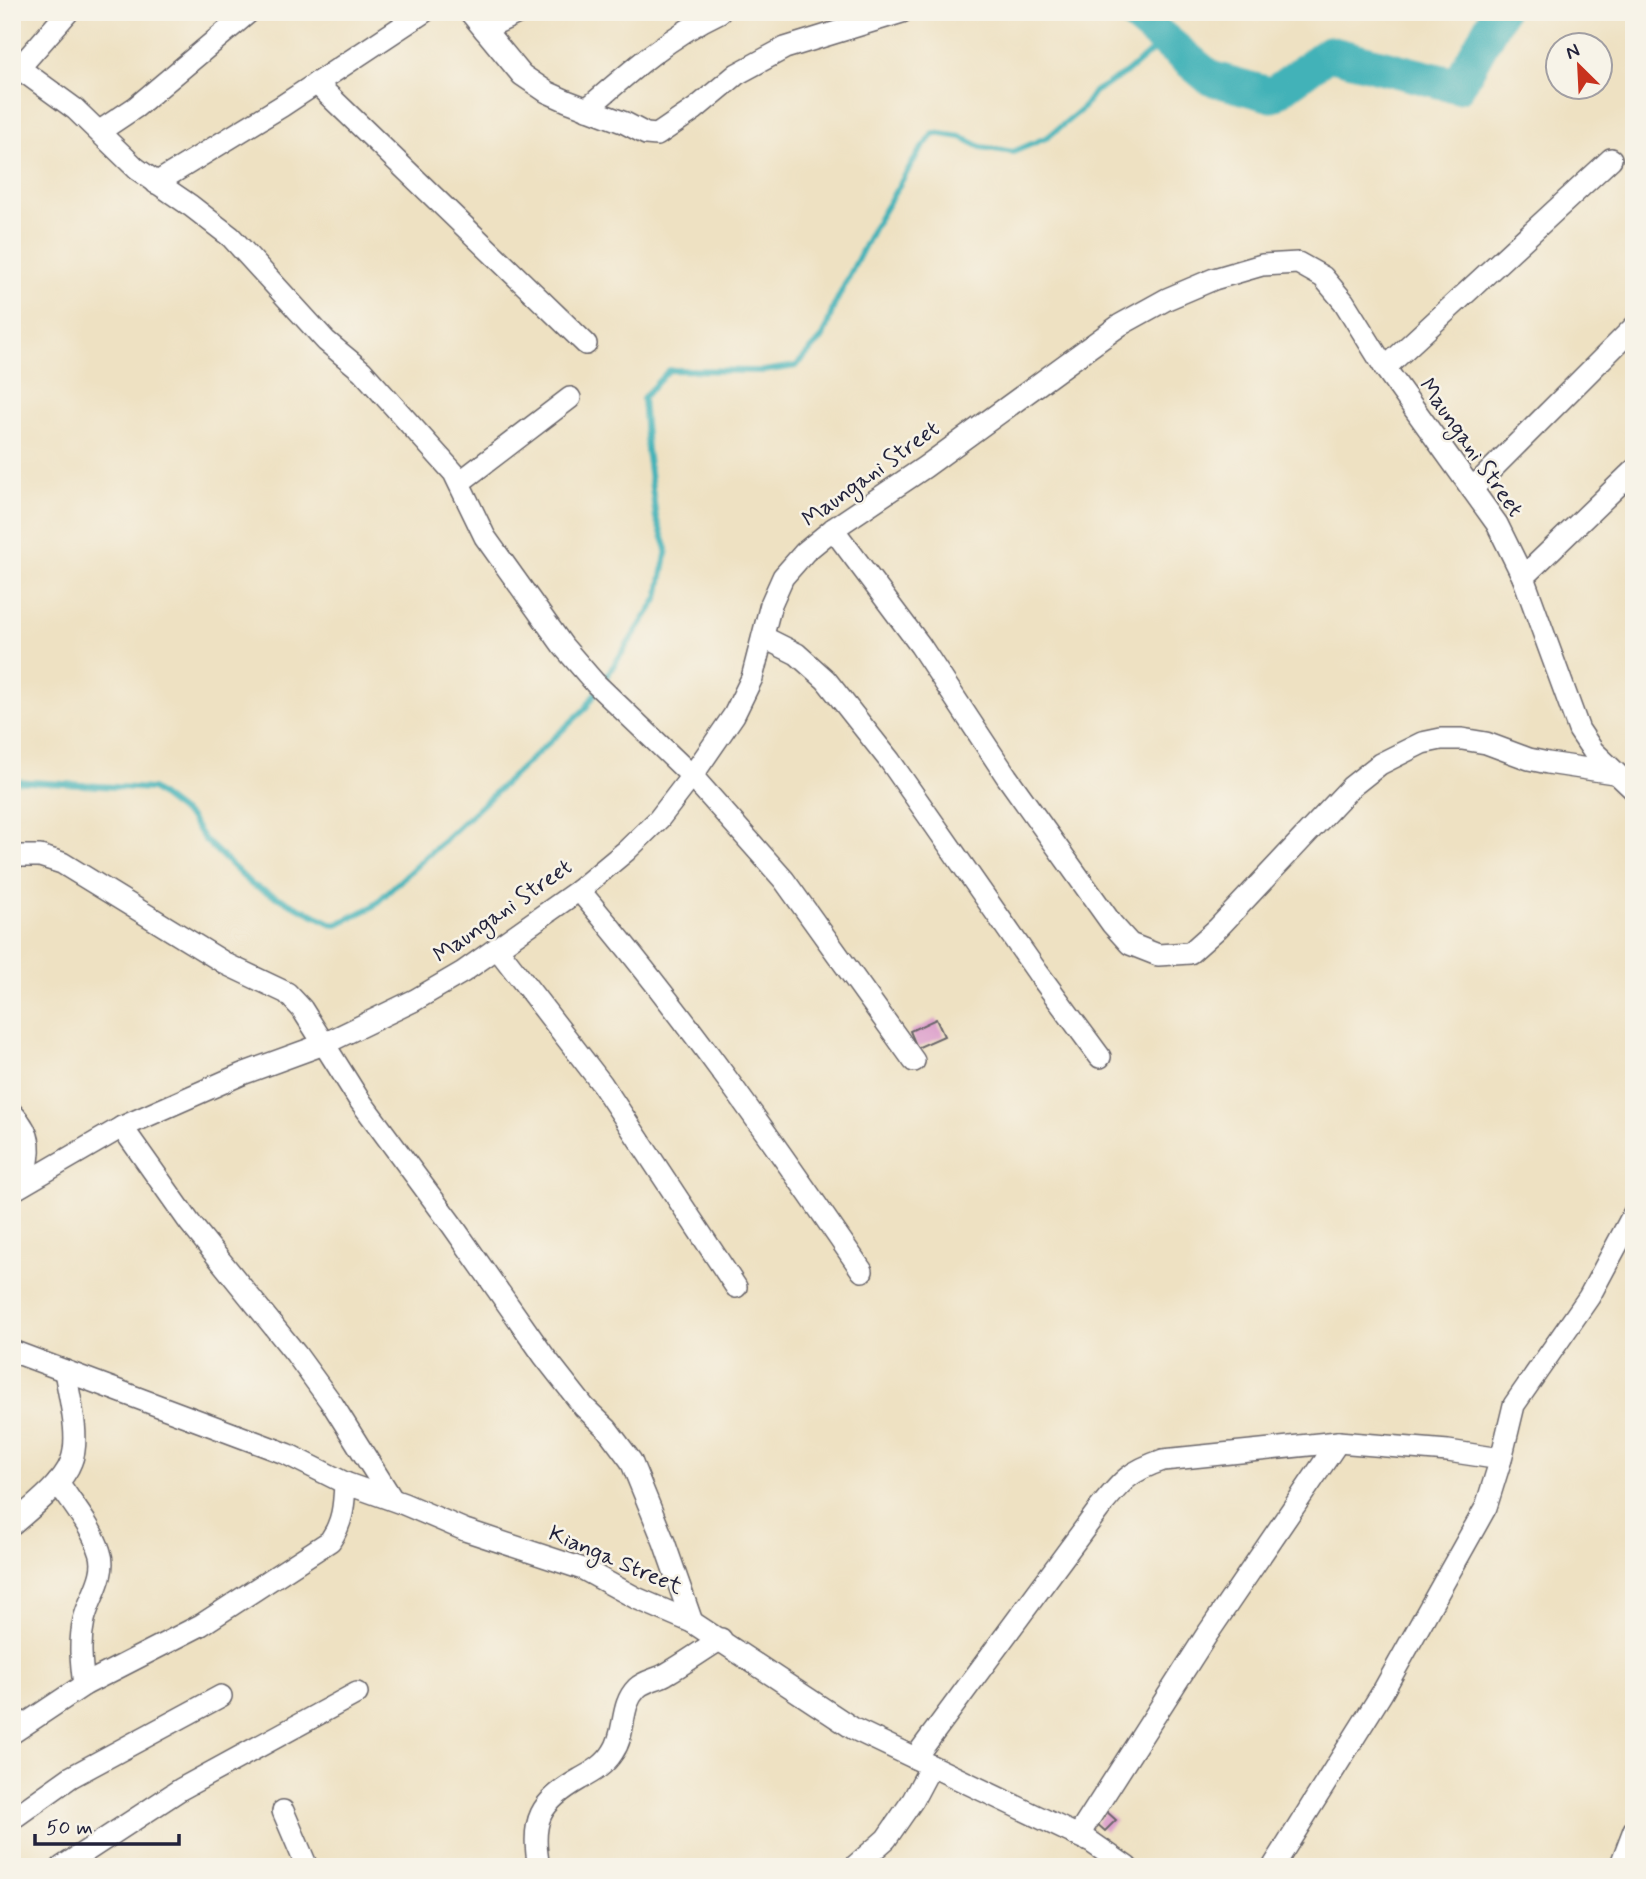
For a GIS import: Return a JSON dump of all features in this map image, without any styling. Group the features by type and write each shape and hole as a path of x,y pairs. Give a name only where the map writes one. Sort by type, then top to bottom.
{"street":[{"path":"68,12 16,65 75,109 100,131 121,155 231,237 326,341 346,356 385,395 454,473 485,537 563,646 595,683 692,776 784,880 914,1061"},
{"path":"100,131 136,107 249,12"},
{"path":"156,183 424,12"},
{"path":"470,12 522,75 547,92 646,134 657,135 695,109 737,74 785,48 902,12"},
{"path":"484,29 520,12"},
{"path":"587,109 630,72 682,34 720,12"},
{"path":"316,83 586,344"},
{"path":"1385,368 1611,159"},
{"name":"Maungani Street","path":"18,1188 122,1127 242,1074 324,1044 415,1000 463,972 579,890 650,827 692,776 734,715 752,678 771,604 783,577 805,552 833,529 925,467 1120,325 1167,299 1214,279 1262,265 1298,263 1323,277 1344,302 1385,368 1497,524 1523,577 1579,730 1593,751 1634,790"},
{"path":"1472,489 1634,327"},
{"path":"460,482 570,398"},
{"path":"1523,577 1634,470"},
{"path":"833,529 920,645 1007,777 1112,924 1130,944 1158,955 1190,953 1219,928 1351,787 1380,764 1422,743 1462,739 1486,743 1529,759 1614,773"},
{"path":"763,637 797,654 826,680 890,761 1100,1058"},
{"path":"12,856 40,856 62,863 208,953 287,993 302,1009 365,1107 544,1356 631,1461 664,1542 692,1622"},
{"path":"579,890 643,966 761,1124 862,1271"},
{"path":"497,948 602,1084 736,1287"},
{"path":"12,1113 24,1125 29,1137 30,1156 18,1188"},
{"path":"122,1127 190,1223 296,1354 333,1405 392,1499"},
{"path":"1273,1867 1389,1682 1486,1507 1514,1405 1589,1297 1634,1213"},
{"name":"Kianga Street","path":"12,1351 287,1454 345,1483 392,1499 465,1530 583,1569 721,1639 855,1729 1078,1836 1127,1867"},
{"path":"12,1525 58,1482 72,1461 75,1439 65,1371"},
{"path":"854,1867 886,1839 913,1800 923,1762 1123,1480 1138,1469 1163,1460 1338,1443 1448,1451 1501,1459"},
{"path":"1078,1836 1206,1636 1338,1443"},
{"path":"58,1482 101,1553 102,1570 84,1619 80,1648 84,1685"},
{"path":"12,1732 84,1685 201,1625 330,1541 344,1514 345,1483"},
{"path":"538,1867 535,1835 543,1807 559,1791 601,1766 614,1751 621,1736 624,1712 638,1686 665,1675 721,1639"},
{"path":"62,1867 91,1859 181,1789 357,1693"},
{"path":"12,1819 82,1770 221,1696"},
{"path":"283,1811 307,1867"},
{"path":"1620,1867 1634,1830"}],"building":[{"path":"936,1019 944,1036 917,1048 910,1031"},
{"path":"1106,1811 1116,1820 1105,1831 1096,1823"}],"waterway":[{"path":"1131,12 1210,78 1272,95 1329,53 1458,86 1499,12"},
{"path":"12,781 152,789 190,818 204,839 252,885 335,925 372,907 585,709 658,598 667,549 656,518 643,398 669,370 763,371 796,366 823,337 834,306 874,227 919,152 934,133 961,137 981,147 1013,152 1048,137 1082,109 1094,92 1126,73 1165,40"}]}
